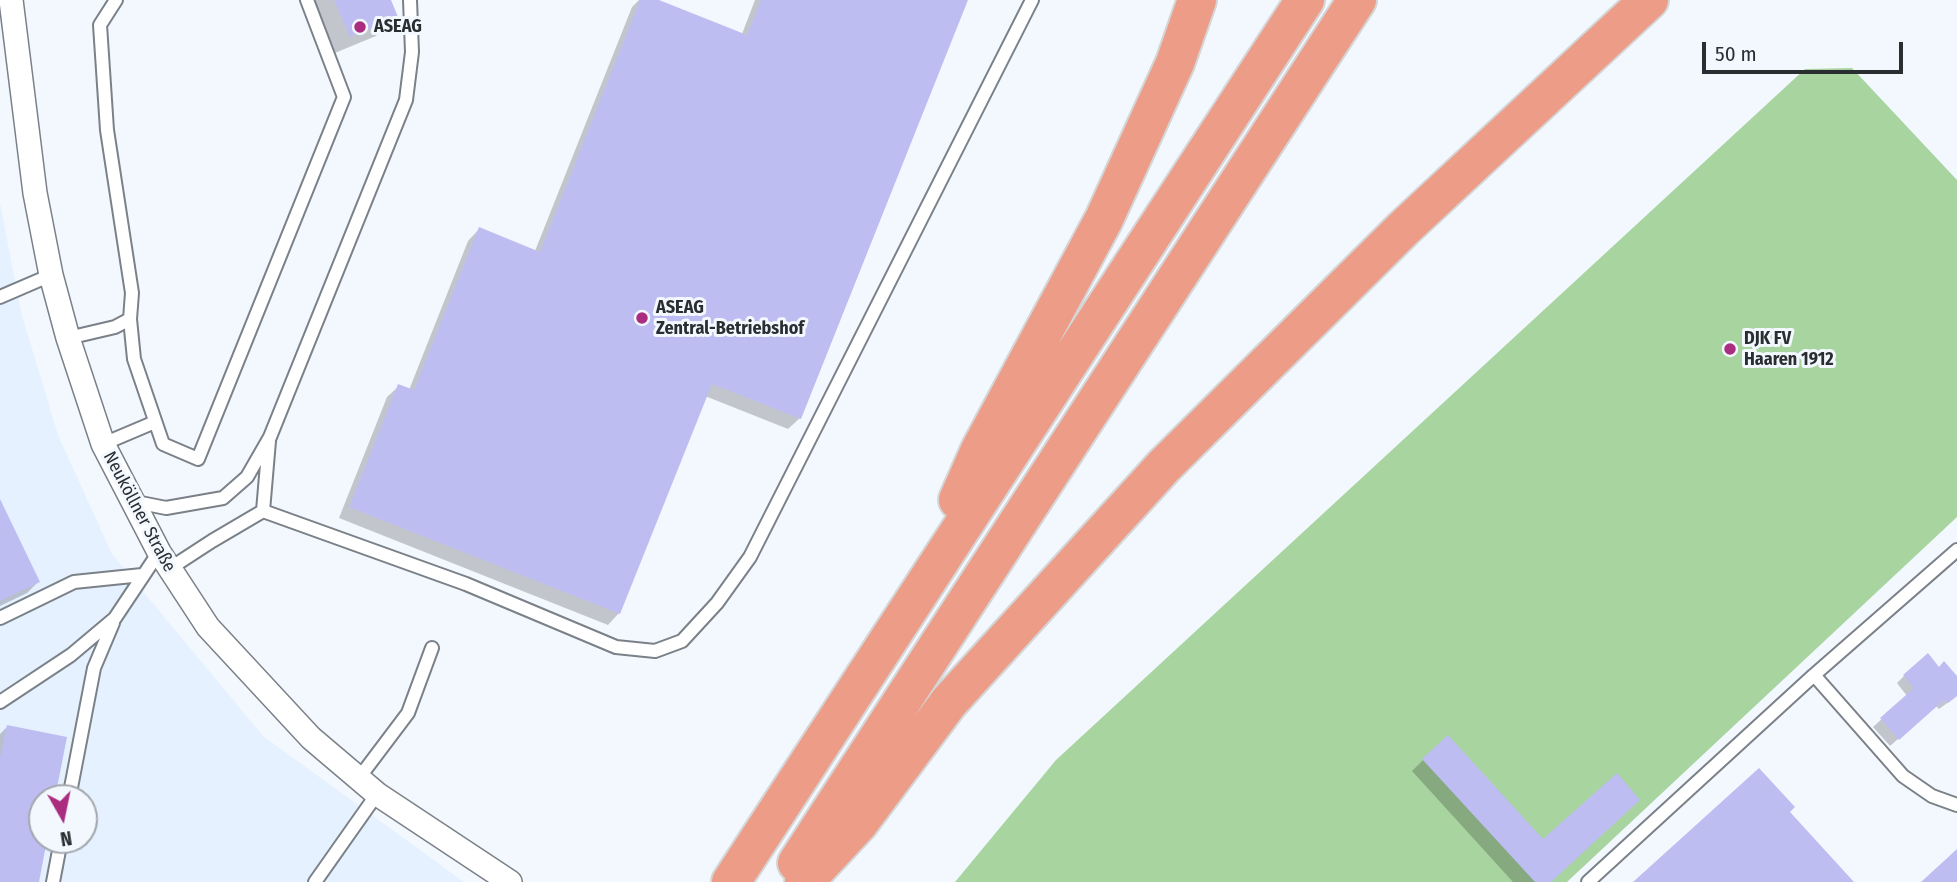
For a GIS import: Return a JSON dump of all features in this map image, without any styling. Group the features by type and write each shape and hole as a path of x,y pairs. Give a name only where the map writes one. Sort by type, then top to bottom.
{"highway":[{"path":"911,608 980,450 1104,219 1175,63 1197,0"},
{"path":"732,882 1306,0"},
{"path":"785,882 1357,0"},
{"path":"804,882 859,823 949,702 1164,466 1404,228 1648,0"}],"street":[{"name":"Neuköllner Straße","path":"11,0 35,192 51,275 68,338 103,444 164,561 208,627 311,738 377,794 510,882"}],"lane":[{"path":"116,0 100,25 107,130 132,293 130,319 134,359 163,444 198,459 344,97 307,0"},
{"path":"131,501 166,508 223,498 247,477 270,437 406,100 412,52 410,0"},
{"path":"263,511 466,584 616,646 655,651 682,642 717,603 750,558 1032,0"},
{"path":"0,297 51,275"},
{"path":"68,338 115,327 130,319"},
{"path":"103,444 155,422"},
{"path":"263,511 270,437"},
{"path":"72,784 94,668 115,618 142,575 164,561 212,541 263,511"},
{"path":"1588,882 1814,675 1957,550"},
{"path":"0,618 74,582 142,575"},
{"path":"0,702 71,654 115,618"},
{"path":"359,778 408,713 432,648"},
{"path":"1814,675 1903,776 1932,796 1957,805"},
{"path":"315,882 377,794"},
{"path":"53,882 58,854"}],"shaded area":[{"path":"0,203 21,312 58,435 112,554 263,736 464,882 0,882"}],"green space":[{"name":"DJK FV Haaren 1912","path":"1852,68 1957,180 1957,517 1567,882 955,882 1056,760 1805,69"}],"building":[{"name":"ASEAG","path":"334,0 391,0 398,17 350,37"},
{"name":"ASEAG Zentral-Betriebshof","path":"640,0 659,0 747,35 761,0 968,0 801,419 712,384 620,614 349,507 398,384 414,390 479,227 540,252"},
{"path":"0,499 40,582 0,601"},
{"path":"1928,653 1939,667 1944,661 1957,676 1957,696 1948,703 1944,700 1899,740 1880,718 1914,688 1903,675"},
{"path":"7,725 67,737 58,784 28,784 28,854 44,854 39,882 0,882 0,758"},
{"path":"1448,735 1543,839 1617,773 1640,800 1551,882 1535,882 1422,759"},
{"path":"1759,768 1795,807 1790,812 1854,882 1633,882"},
{"path":"1957,849 1957,882 1921,882"}],"place":[{"name":"ASEAG","path":"360,27"},
{"name":"ASEAG Zentral-Betriebshof","path":"642,318"},
{"name":"DJK FV Haaren 1912","path":"1730,349"}]}
